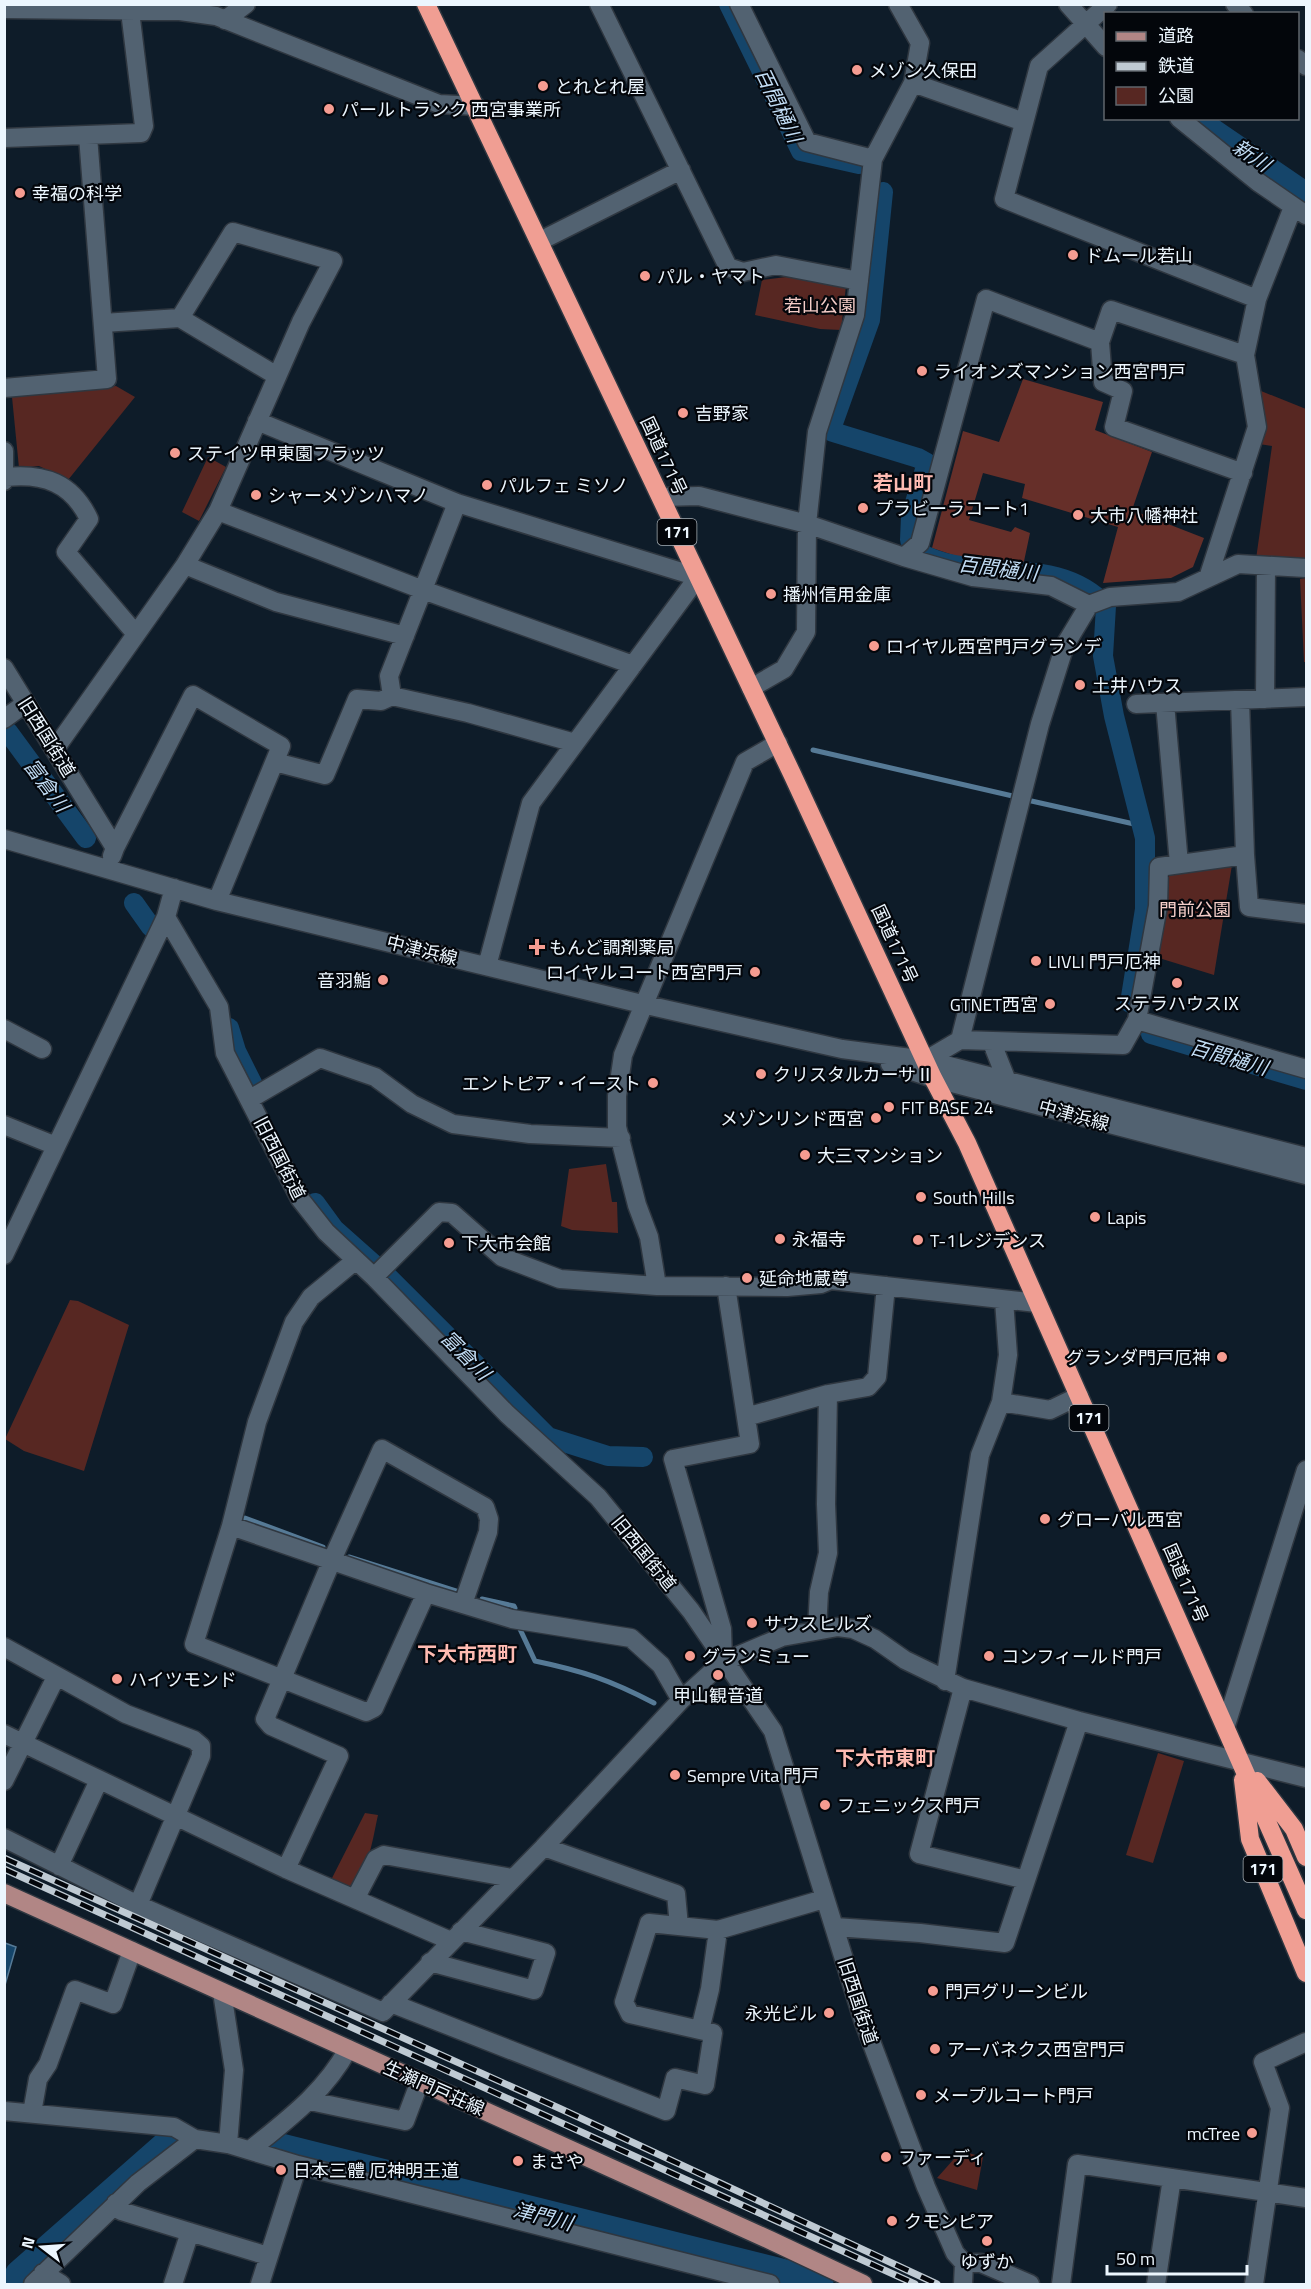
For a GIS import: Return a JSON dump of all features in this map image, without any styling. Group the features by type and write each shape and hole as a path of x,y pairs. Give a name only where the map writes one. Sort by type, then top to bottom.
{"highway":[{"name":"国道171号","path":"426,4 778,743 933,1078 967,1143 1306,1910"},
{"name":"171","path":"1241,1761 1294,1829 1306,1857"},
{"name":"171","path":"1241,1761 1250,1839 1306,1973"}],"main road":[{"name":"生瀬門戸荘線","path":"4,1893 862,2284"}],"street":[{"path":"225,20 246,4"},
{"path":"599,4 728,267 743,272 776,265 859,281"},
{"path":"740,4 807,142 873,159"},
{"path":"751,688 784,669 806,632 807,524 817,432 855,315 873,159 913,83 920,43 898,4"},
{"path":"1068,4 1084,25 1104,45"},
{"path":"1108,4 1039,66 1004,199 1257,299"},
{"path":"4,9 180,11 225,20 440,104 476,106"},
{"path":"4,138 141,133 144,126 128,9"},
{"path":"913,83 1024,122"},
{"path":"1182,120 1300,211 1257,299 1245,355 1257,427 1208,578"},
{"path":"4,388 107,379 88,136"},
{"path":"540,241 681,170"},
{"path":"55,749 185,565 218,511 277,376 333,261 233,232 180,318"},
{"path":"912,550 986,298 1100,342"},
{"path":"1243,473 1114,427 1123,391 1102,382 1100,342 1111,310 1245,355"},
{"path":"103,323 180,318 277,376"},
{"path":"257,421 457,503 698,577 531,803 487,966"},
{"path":"4,451 5,479 30,474 58,483 83,506 89,519 66,552 135,633"},
{"path":"661,497 699,496 912,550 973,577 1052,586 1096,602 1178,591 1238,564 1306,568"},
{"path":"392,696 389,676 457,503"},
{"path":"218,511 423,590 633,665"},
{"path":"185,565 276,602 405,636"},
{"path":"1265,699 1266,566"},
{"path":"960,1040 1040,724 1065,645 1096,602"},
{"name":"旧西国街道","path":"4,668 115,848"},
{"path":"108,870 115,848 193,695 281,746 217,901"},
{"path":"275,762 325,775 357,699 381,700 392,696 468,712 575,743"},
{"path":"1136,704 1306,697"},
{"path":"1240,700 1249,907 1306,914"},
{"path":"4,719 26,703"},
{"path":"1165,703 1179,864"},
{"path":"657,1286 649,1237 637,1205 617,1127 617,1096 623,1055 642,1004 746,762 778,743"},
{"name":"中津浜線","path":"4,839 217,901 642,1004 842,1049 933,1078 1306,1175"},
{"path":"926,1060 960,1040 992,1043 1123,1045 1137,1020 1158,906 1159,867 1245,855"},
{"path":"4,1255 166,917 174,888"},
{"name":"旧西国街道","path":"166,917 219,1007 225,1053 300,1200 326,1232 356,1260 378,1273 507,1414 598,1497 692,1611 723,1662 772,1731 863,2020 926,2187 955,2253 964,2263"},
{"path":"1137,1020 1306,1069"},
{"path":"4,1029 42,1049"},
{"path":"992,1043 1007,1081"},
{"name":"中津浜線","path":"842,1049 926,1060 1306,1157"},
{"path":"250,1099 320,1058 375,1077 412,1104 453,1124 530,1134 621,1138"},
{"path":"4,1125 56,1146"},
{"path":"378,1273 439,1212 446,1212 452,1213 502,1257 561,1280 657,1286 787,1287 821,1284 831,1280 1037,1303"},
{"path":"356,1260 311,1297 294,1322 257,1422 231,1526 194,1644 366,1712 374,1708 426,1593"},
{"path":"723,1662 722,1629 672,1459 750,1444 726,1286"},
{"path":"746,1417 828,1394 868,1387 877,1377 886,1286"},
{"path":"945,1682 980,1455 1001,1402 1008,1355 1004,1300"},
{"path":"817,1630 819,1592 828,1553 828,1394"},
{"path":"1001,1402 1050,1410 1079,1396"},
{"path":"286,1869 339,1756 271,1726 265,1719 382,1449 484,1507 489,1519 488,1532 463,1604"},
{"path":"1226,1725 1306,1470"},
{"path":"231,1526 426,1593 512,1618 631,1638 661,1665 681,1700"},
{"path":"4,1838 138,1905 383,2012 544,1847 681,1700 723,1662 782,1637 838,1627 853,1629 875,1639 905,1660 945,1682 963,1688 1079,1721 1306,1778"},
{"path":"4,1647 126,1714 194,1740 201,1746 201,1756 138,1905"},
{"path":"4,1781 56,1677"},
{"path":"963,1688 919,1854 1026,1880"},
{"path":"835,1927 920,1933 1005,1943 1079,1721"},
{"path":"4,1734 286,1869 355,1899 456,1936 546,1953 534,1990 430,1962"},
{"path":"59,1866 99,1780"},
{"path":"544,1847 676,1894 678,1926"},
{"path":"355,1899 376,1859 384,1855 512,1878"},
{"path":"391,2003 666,2110 675,2078 705,2085 713,2033 630,2014 624,2002 649,1923 718,1930 824,1899"},
{"path":"700,2030 711,1989 718,1930"},
{"path":"32,2113 38,2079 48,2064 75,1990 113,2004 132,1951"},
{"path":"222,1992 234,2070 228,2144"},
{"path":"1254,2284 1280,2108 1263,2062 1306,2042"},
{"path":"250,2150 310,2101 340,2064 348,2049"},
{"path":"310,2101 405,2121 420,2081"},
{"path":"4,2111 174,2127 195,2139 228,2144 298,2165 770,2284"},
{"path":"38,2279 116,2203 195,2139"},
{"path":"1061,2284 1077,2164 1306,2198"},
{"path":"260,2284 298,2165"},
{"path":"1156,2284 1172,2178"},
{"path":"116,2203 122,2211 268,2256"},
{"path":"173,2284 190,2232"},
{"path":"963,2284 964,2263 981,2263 1030,2284"},
{"path":"38,2279 61,2284"}],"green space":[{"name":"若山公園","path":"786,277 846,286 841,330 820,329 755,315 762,280"},
{"path":"116,386 135,397 68,480 39,466 19,468 12,397"},
{"path":"1261,391 1306,409 1306,563 1256,559 1272,446 1259,444"},
{"path":"208,457 226,467 199,521 182,512"},
{"path":"1306,578 1306,662 1304,662 1300,579"},
{"name":"門前公園","path":"1232,865 1214,975 1159,958 1169,871"},
{"path":"606,1164 612,1202 617,1202 618,1233 572,1230 561,1226 569,1169"},
{"path":"70,1300 78,1301 129,1325 84,1471 24,1451 5,1439"},
{"path":"1158,1753 1184,1761 1153,1863 1126,1855"},
{"path":"365,1813 378,1815 374,1834 366,1864 356,1881 349,1887 331,1880"},
{"path":"961,2151 983,2157 977,2190 937,2178"}],"shaded area":[{"path":"1023,379 1103,402 1095,430 1152,452 1132,510 1204,538 1193,567 1171,578 1103,583 1118,527 1022,498 1025,484 983,473 969,520 1011,532 1015,527 1030,533 1023,566 968,560 932,548 963,431 999,442"}],"water":[{"path":"5,1943 16,1947 4,1985"}],"waterway":[{"name":"百間樋川","path":"729,4 801,151 859,164"},
{"name":"新川","path":"1201,120 1306,192"},
{"name":"百間樋川","path":"883,192 870,320 832,426 833,432 918,458 927,463 911,516 910,540 924,555 948,563 1043,574 1066,580 1087,590 1106,606 1103,656 1114,716 1145,838 1145,909 1130,1003"},
{"name":"富倉川","path":"8,732 86,838"},
{"path":"813,750 1017,797"},
{"path":"1027,800 1143,826"},
{"name":"富倉川","path":"134,903 151,927"},
{"name":"富倉川","path":"229,1028 236,1051 254,1087"},
{"name":"百間樋川","path":"1151,1034 1306,1080"},
{"name":"富倉川","path":"315,1203 334,1229 388,1277 548,1437 608,1456 643,1457"},
{"path":"245,1518 323,1547"},
{"path":"349,1557 459,1592"},
{"path":"482,1599 515,1608"},
{"path":"519,1627 535,1661 596,1677 654,1703"},
{"name":"津門川","path":"21,2276 179,2137"},
{"name":"津門川","path":"269,2147 817,2284"}],"railway":[{"path":"4,1858 561,2109 937,2284"},
{"path":"4,1869 915,2284"}],"place":[{"name":"メゾン久保田","path":"857,70"},
{"name":"とれとれ屋","path":"543,86"},
{"name":"パールトランク 西宮事業所","path":"329,109"},
{"name":"幸福の科学","path":"20,193"},
{"name":"ドムール若山","path":"1073,255"},
{"name":"パル・ヤマト","path":"645,276"},
{"name":"ライオンズマンション西宮門戸","path":"922,371"},
{"name":"吉野家","path":"683,413"},
{"name":"ステイツ甲東園フラッツ","path":"175,453"},
{"name":"パルフェ ミソノ","path":"487,485"},
{"name":"シャーメゾンハマノ","path":"256,495"},
{"name":"プラビーラコート1","path":"863,508"},
{"name":"大市八幡神社","path":"1078,515"},
{"name":"播州信用金庫","path":"771,594"},
{"name":"ロイヤル西宮門戸グランデ","path":"874,646"},
{"name":"土井ハウス","path":"1080,685"},
{"name":"もんど調剤薬局","path":"537,947"},
{"name":"LIVLI 門戸厄神","path":"1036,961"},
{"name":"ロイヤルコート西宮門戸","path":"755,972"},
{"name":"音羽鮨","path":"383,980"},
{"name":"ステラハウスⅨ","path":"1177,983"},
{"name":"GTNET西宮","path":"1050,1004"},
{"name":"クリスタルカーサⅡ","path":"761,1074"},
{"name":"エントピア・イースト","path":"653,1083"},
{"name":"FIT BASE 24","path":"889,1107"},
{"name":"メゾンリンド西宮","path":"876,1118"},
{"name":"大三マンション","path":"805,1155"},
{"name":"South Hills","path":"921,1197"},
{"name":"Lapis","path":"1095,1217"},
{"name":"永福寺","path":"780,1239"},
{"name":"T-1レジデンス","path":"918,1240"},
{"name":"下大市会館","path":"449,1243"},
{"name":"延命地蔵尊","path":"747,1278"},
{"name":"グランダ門戸厄神","path":"1222,1357"},
{"name":"グローバル西宮","path":"1045,1519"},
{"name":"サウスヒルズ","path":"752,1623"},
{"name":"グランミュー","path":"690,1656"},
{"name":"コンフィールド門戸","path":"989,1656"},
{"name":"甲山観音道","path":"718,1675"},
{"name":"ハイツモンド","path":"117,1679"},
{"name":"Sempre Vita 門戸","path":"675,1775"},
{"name":"フェニックス門戸","path":"825,1805"},
{"name":"門戸グリーンビル","path":"933,1991"},
{"name":"永光ビル","path":"829,2013"},
{"name":"アーバネクス西宮門戸","path":"935,2049"},
{"name":"メープルコート門戸","path":"921,2095"},
{"name":"mcTree","path":"1252,2133"},
{"name":"ファーディ","path":"886,2157"},
{"name":"まさや","path":"518,2161"},
{"name":"日本三體 厄神明王道","path":"281,2170"},
{"name":"クモンピア","path":"892,2221"},
{"name":"ゆずか","path":"987,2241"}],"district":[{"name":"若山町","path":"903,482"},
{"name":"下大市西町","path":"467,1653"},
{"name":"下大市東町","path":"885,1757"}]}
